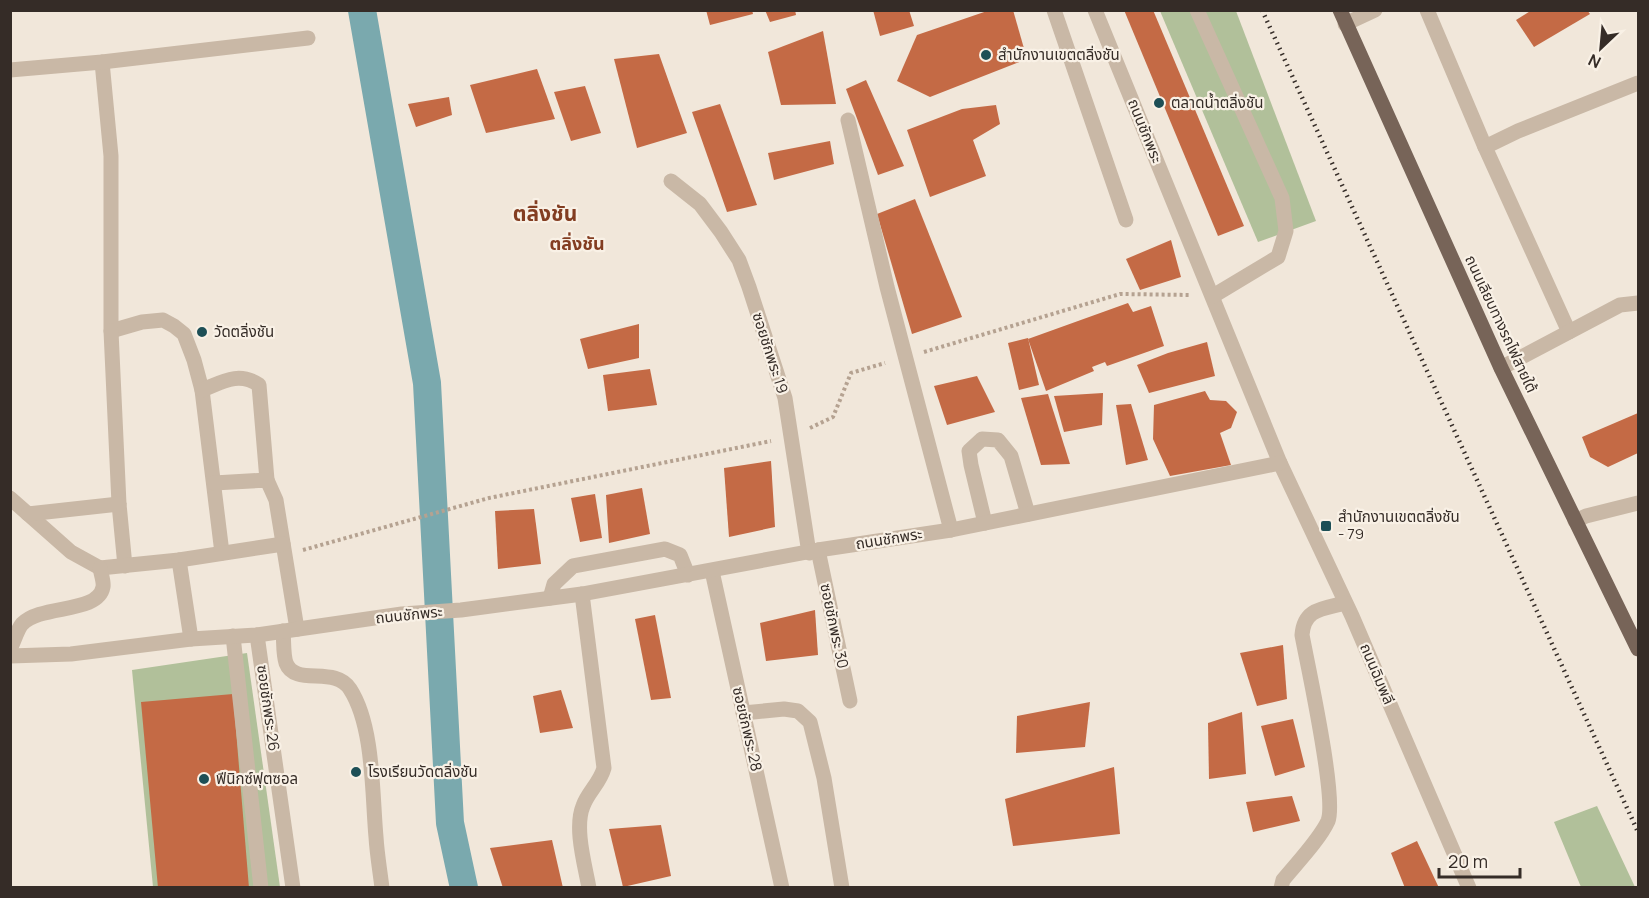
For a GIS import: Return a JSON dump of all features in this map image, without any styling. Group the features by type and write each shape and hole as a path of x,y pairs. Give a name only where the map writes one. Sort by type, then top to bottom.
{"main road":[{"name":"ถนนเลียบทางรถไฟสายใต้","path":"1342,16 1500,368 1638,650"}],"street":[{"path":"1054,10 1126,220"},
{"name":"ถนนชักพระ","path":"10,656 71,654 191,639 257,634 402,614 461,610 582,594 951,530 1280,463 1095,10"},
{"path":"1197,10 1282,198 1286,231 1278,257 1213,296"},
{"path":"1342,16 1375,10"},
{"path":"1427,10 1485,147 1569,332"},
{"path":"10,70 102,62 308,38"},
{"path":"102,62 111,156 111,331 119,504 125,566"},
{"path":"1485,147 1518,131 1638,83"},
{"path":"848,120 951,530"},
{"name":"ซอยชักพระ 19","path":"671,181 700,204 722,232 739,260 785,398 814,552"},
{"path":"1500,368 1620,304 1638,303"},
{"path":"111,331 142,322 163,320 184,334 202,390 222,554"},
{"path":"202,390 234,378 250,378 259,385 267,480 276,500 284,550 290,630 286,663 297,675 335,676 349,687 356,701 368,740 382,888"},
{"path":"985,523 969,451 981,439 998,440 1011,456 1028,514"},
{"name":"ถนนฉิมพลี","path":"1280,463 1345,603 1469,888"},
{"path":"214,483 267,480"},
{"path":"10,498 70,552 100,568 222,554 284,550"},
{"path":"1575,521 1638,502"},
{"path":"28,514 119,504"},
{"path":"550,598 554,584 573,566 665,549 680,555 688,575"},
{"name":"ซอยชักพระ 30","path":"814,552 850,701"},
{"path":"179,560 191,639"},
{"path":"10,649 22,624 39,613 88,603 98,598 103,586 100,568"},
{"name":"ซอยชักพระ 28","path":"712,571 782,888"},
{"path":"582,594 604,768 600,781 583,805 581,814 582,850 589,888"},
{"path":"1281,888 1283,880 1328,820 1330,805 1326,768 1302,635 1303,624 1311,612 1345,603"},
{"name":"ซอยชักพระ 26","path":"257,634 293,888"},
{"path":"233,636 261,888"},
{"path":"743,713 798,711 810,722 824,778 842,888"}],"path":[{"path":"284,550 376,530 489,498 791,437 833,417 851,373 1120,294 1213,296"}],"green space":[{"path":"1160,11 1236,11 1316,221 1258,242"},
{"name":"ฟีนิกซ์ฟุตซอล","path":"247,653 280,887 153,887 132,670"},
{"path":"1597,806 1635,887 1581,887 1554,822"}],"building":[{"path":"706,10 752,10 753,14 710,25"},
{"path":"765,10 795,10 796,15 770,22"},
{"path":"873,10 909,10 914,26 880,36"},
{"path":"990,10 1013,10 1027,59 930,97 897,81 917,35"},
{"path":"1124,10 1153,10 1244,226 1218,236"},
{"path":"1532,10 1587,10 1590,14 1534,47 1516,20"},
{"path":"823,31 836,104 781,105 768,52"},
{"path":"659,54 687,133 637,148 614,59"},
{"path":"537,69 555,119 486,133 470,85"},
{"path":"866,80 904,166 878,175 846,89"},
{"path":"585,86 601,133 571,141 554,92"},
{"path":"449,97 452,115 416,127 408,104"},
{"path":"720,104 757,205 727,212 692,112"},
{"path":"996,105 1000,124 973,140 986,176 930,197 907,130 962,109"},
{"path":"830,141 834,164 774,180 768,153"},
{"path":"915,199 962,317 912,334 877,214"},
{"path":"1171,240 1181,277 1140,290 1126,259"},
{"path":"1128,303 1133,312 1151,306 1164,346 1107,366 1105,362 1092,367 1094,371 1046,391 1028,339"},
{"path":"639,324 639,358 588,369 580,339"},
{"path":"1028,338 1039,385 1019,390 1008,343"},
{"path":"1207,342 1215,376 1149,393 1137,365"},
{"path":"650,369 657,405 608,411 603,375"},
{"path":"977,376 995,412 947,425 934,386"},
{"path":"1205,391 1210,400 1226,401 1237,412 1231,428 1220,433 1231,465 1170,476 1153,439 1154,405"},
{"path":"1103,393 1102,425 1064,432 1054,396"},
{"path":"1048,394 1070,464 1041,465 1021,398"},
{"path":"1131,404 1148,460 1126,465 1116,405"},
{"path":"1638,413 1638,453 1608,467 1590,457 1582,437"},
{"path":"771,461 775,527 729,537 724,468"},
{"path":"642,488 650,534 609,543 606,495"},
{"path":"595,494 602,538 580,542 571,498"},
{"path":"534,509 541,564 498,569 495,511"},
{"path":"815,610 818,655 766,661 760,623"},
{"path":"655,615 671,698 651,700 635,619"},
{"path":"1283,645 1287,699 1257,706 1240,653"},
{"path":"561,690 573,728 540,733 533,696"},
{"name":"ฟีนิกซ์ฟุตซอล","path":"233,694 249,888 158,888 141,702"},
{"path":"1090,702 1085,747 1016,753 1017,716"},
{"path":"1242,712 1246,774 1209,779 1208,723"},
{"path":"1293,719 1305,767 1275,776 1261,726"},
{"path":"1114,767 1120,834 1013,846 1005,799"},
{"path":"1292,796 1300,821 1253,832 1246,802"},
{"path":"661,825 671,876 623,887 609,829"},
{"path":"552,840 563,888 503,888 490,848"},
{"path":"1417,841 1439,888 1405,888 1391,853"}],"waterway":[{"path":"362,10 427,383 450,823 464,888"}],"railway":[{"path":"1262,10 1638,832"}],"place":[{"name":"สำนักงานเขตตลิ่งชัน","path":"986,55"},
{"name":"ตลาดน้ำตลิ่งชัน","path":"1159,103"},
{"name":"วัดตลิ่งชัน","path":"202,332"},
{"name":"สำนักงานเขตตลิ่งชัน - 79","path":"1326,526"},
{"name":"โรงเรียนวัดตลิ่งชัน","path":"356,772"},
{"name":"ฟีนิกซ์ฟุตซอล","path":"204,779"}],"district":[{"name":"ตลิ่งชัน","path":"545,214"},
{"name":"ตลิ่งชัน","path":"577,244"}]}
